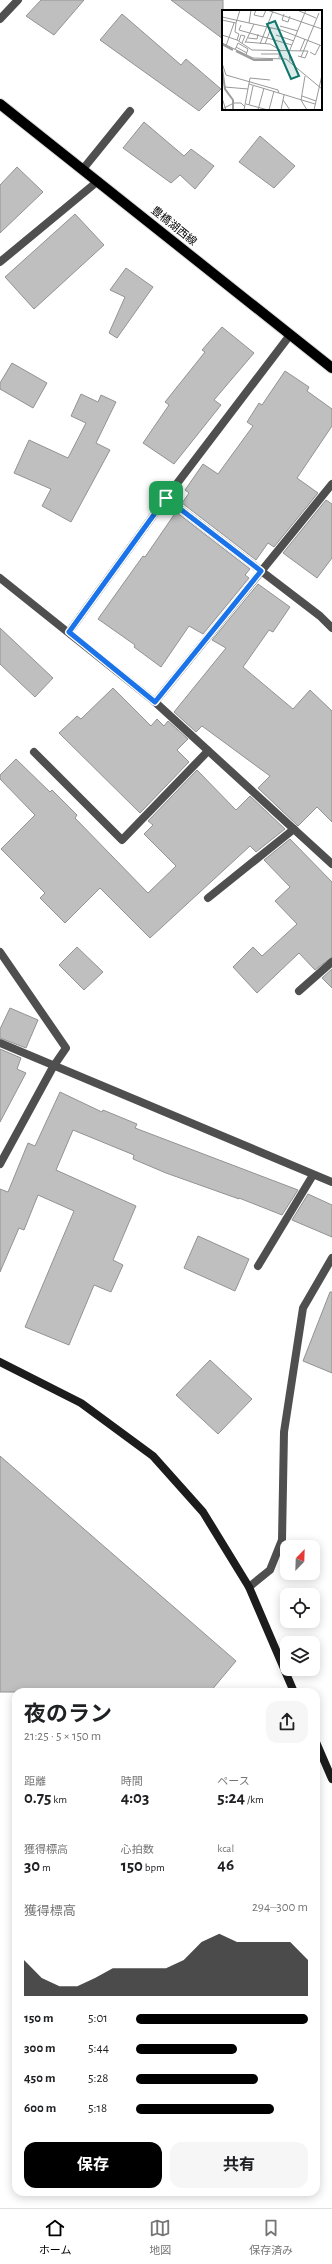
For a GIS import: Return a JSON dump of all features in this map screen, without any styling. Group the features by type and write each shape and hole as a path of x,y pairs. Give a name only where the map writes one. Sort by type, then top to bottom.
{"main road":[{"name":"豊橋湖西線","path":"0,104 84,169 290,336 332,368"}],"street":[{"path":"0,19 18,0"},
{"path":"84,169 130,111"},
{"path":"0,262 98,181"},
{"path":"69,632 166,498 290,336"},
{"path":"155,702 332,484"},
{"path":"166,498 320,616 332,628"},
{"path":"0,578 155,702 332,864"},
{"path":"34,752 122,840 208,751"},
{"path":"208,898 294,829"},
{"path":"0,952 66,1048 53,1067 0,1164"},
{"path":"299,991 332,962"},
{"path":"0,1043 53,1067 332,1182"},
{"path":"258,1266 313,1175"},
{"path":"249,1586 270,1570 282,1540 284,1432 303,1308 332,1258"},
{"path":"0,1362 81,1403 153,1456 203,1512 249,1586 292,1688"},
{"path":"320,1751 332,1779"}],"building":[{"path":"41,0 84,0 54,35 26,16"},
{"path":"171,0 223,0 222,38"},
{"path":"122,14 181,65 186,59 221,89 199,111 100,40"},
{"path":"144,122 184,156 191,149 214,166 195,189 180,175 171,183 123,148"},
{"path":"260,136 295,166 274,188 239,162"},
{"path":"17,167 43,192 0,233 0,185"},
{"path":"75,214 104,245 34,309 5,277"},
{"path":"126,268 153,287 117,338 109,333 125,297 110,290"},
{"path":"222,327 254,353 214,400 221,405 174,464 143,443 169,405 165,402 205,352 202,350"},
{"path":"12,363 47,383 33,408 0,389 0,383"},
{"path":"285,371 309,387 307,391 332,409 332,426 297,478 318,493 274,547 268,543 256,560 182,503 189,493 185,490 203,464 218,474 253,426 247,422 259,403 262,405"},
{"path":"81,394 98,402 101,395 116,402 96,443 110,450 71,522 42,506 51,489 14,473 29,440 68,458 86,423 71,416"},
{"path":"326,500 332,504 332,558 317,578 283,553"},
{"path":"176,512 250,569 245,575 249,578 203,634 189,626 161,667 134,647 135,645 98,619 143,556 145,557"},
{"path":"258,584 290,607 273,632 269,630 243,667 293,709 310,690 332,711 332,822 317,807 298,826 258,788 270,776 202,726 196,732 174,712 226,648 212,640"},
{"path":"0,628 53,678 35,697 0,664"},
{"path":"113,688 151,726 157,719 164,726 168,721 188,739 177,750 189,762 140,813 59,733 77,716 81,719"},
{"path":"16,759 50,792 52,790 77,815 75,818 148,893 176,866 144,834 153,825 148,821 197,770 236,810 250,796 285,829 256,852 250,846 150,938 100,888 65,923 40,898 45,893 1,849 35,815 0,779 0,775"},
{"path":"290,839 332,882 332,957 315,970 299,953 257,993 233,967 253,947 262,956 297,924 275,901 290,887 264,860"},
{"path":"77,947 103,972 84,990 59,965"},
{"path":"332,969 332,988 322,978"},
{"path":"10,1008 38,1020 26,1048 0,1038 0,1029"},
{"path":"0,1049 21,1058 17,1069 26,1073 0,1122"},
{"path":"60,1092 102,1112 103,1110 137,1124 135,1128 298,1190 282,1215 239,1198 166,1173 133,1159 134,1155 73,1130 56,1170 136,1206 113,1260 123,1265 111,1292 94,1285 69,1345 25,1327 74,1211 38,1195 24,1230 19,1228 0,1272 0,1189 8,1192 28,1143 35,1146"},
{"path":"308,1194 332,1205 332,1237 292,1220"},
{"path":"198,1236 249,1259 235,1291 184,1268"},
{"path":"330,1292 332,1292 332,1373 303,1361"},
{"path":"210,1360 252,1399 218,1434 176,1395"},
{"path":"0,1456 236,1661 213,1688 12,1688 12,1692 0,1692"}],"route":[{"path":"166,498 261,571 155,702 69,632 166,498"}]}
